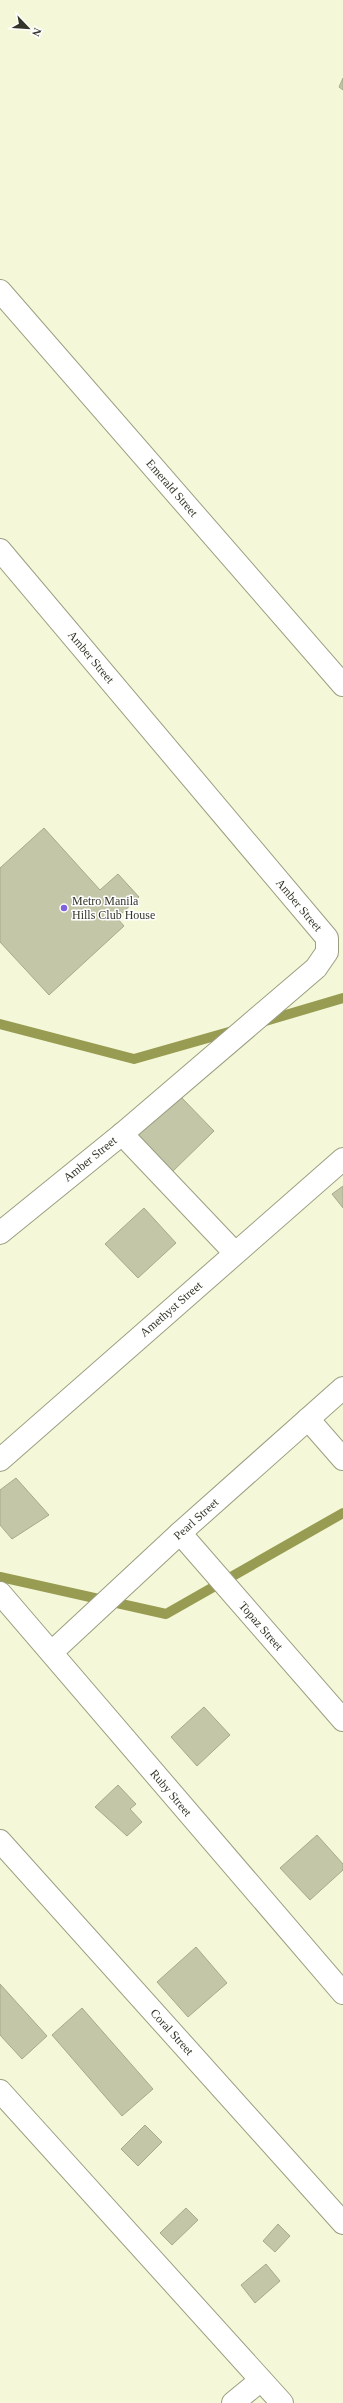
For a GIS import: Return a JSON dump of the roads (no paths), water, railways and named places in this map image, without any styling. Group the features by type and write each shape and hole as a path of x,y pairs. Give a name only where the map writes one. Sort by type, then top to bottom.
{"street":[{"name":"Emerald Street","path":"0,291 343,685"},
{"name":"Amber Street","path":"0,550 327,938 327,952 316,968 122,1134 0,1234"},
{"path":"122,1134 235,1253"},
{"name":"Amethyst Street","path":"0,1460 343,1159"},
{"name":"Pearl Street","path":"52,1652 180,1533 343,1388"},
{"path":"308,1419 343,1459"},
{"name":"Topaz Street","path":"180,1533 343,1720"},
{"name":"Ruby Street","path":"0,1593 343,1993"},
{"name":"Coral Street","path":"0,1841 343,2223"},
{"path":"0,2091 282,2403"},
{"path":"232,2403 261,2380"}],"waterway":[{"path":"262,1022 343,998"},
{"path":"0,1024 134,1059 236,1030"},
{"path":"0,1577 166,1614 343,1513"}],"place":[{"name":"Metro Manila Hills Club House","path":"64,908"}]}
